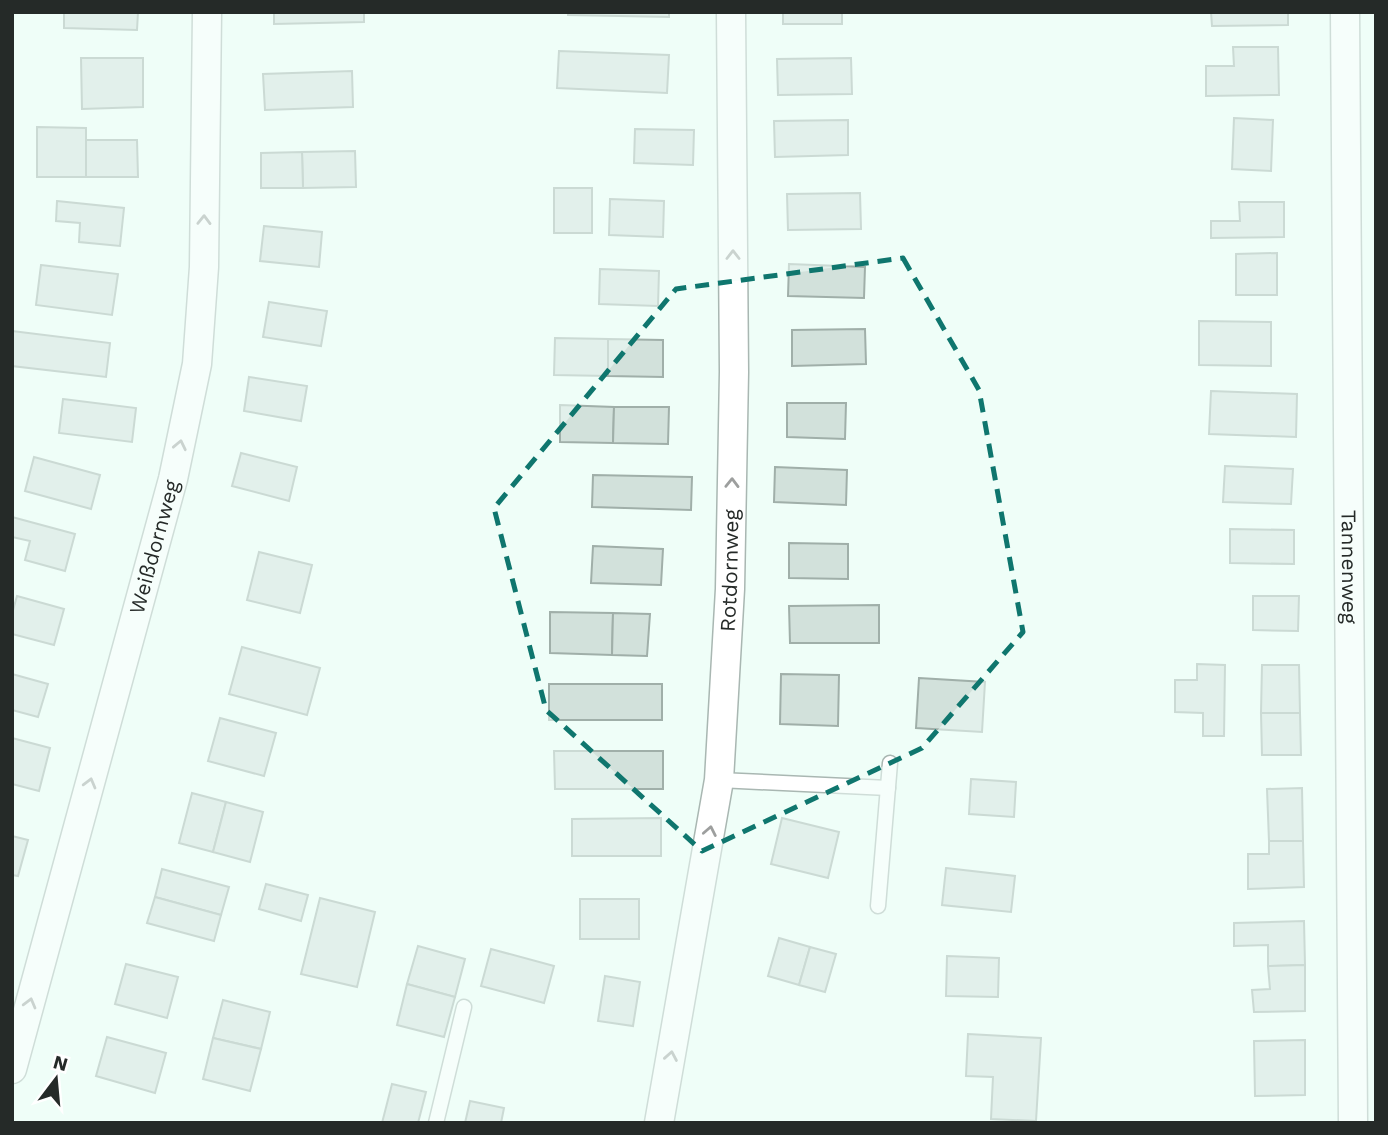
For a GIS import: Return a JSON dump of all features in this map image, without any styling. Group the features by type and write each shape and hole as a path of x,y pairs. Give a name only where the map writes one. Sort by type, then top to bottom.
{"street":[{"name":"Weißdornweg","path":"12,1069 173,479 197,364 204,267 207,12"},
{"name":"Rotdornweg","path":"659,1123 719,780 730,589 733,386 731,12"},
{"name":"Tannenweg","path":"1345,12 1353,1123"}],"lane":[{"path":"878,906 890,763"},
{"path":"719,780 888,788"},
{"path":"436,1123 464,1007"}],"highlighted area":[{"path":"903,258 979,390 1023,632 922,748 702,851 546,710 494,508 676,289"}],"building":[{"path":"64,12 138,12 137,30 64,28"},
{"path":"274,12 364,12 364,22 274,24"},
{"path":"568,12 669,12 669,17 568,15"},
{"path":"783,12 842,12 842,24 783,24"},
{"path":"1211,12 1288,12 1288,25 1212,26"},
{"path":"1233,47 1278,47 1279,95 1206,96 1206,66 1234,66"},
{"path":"559,51 669,55 667,93 557,88"},
{"path":"81,58 143,58 143,107 82,109"},
{"path":"851,58 852,94 778,95 777,59"},
{"path":"352,71 353,107 265,110 263,74"},
{"path":"1234,118 1273,120 1271,171 1232,169"},
{"path":"848,120 848,155 775,157 774,121"},
{"path":"37,127 86,128 86,177 37,177"},
{"path":"635,129 694,130 693,165 634,163"},
{"path":"86,140 137,140 138,177 86,177"},
{"path":"355,151 356,187 303,188 302,152"},
{"path":"302,152 303,188 261,188 261,153"},
{"path":"554,188 592,188 592,233 554,233"},
{"path":"860,193 861,229 788,230 787,194"},
{"path":"610,199 664,201 663,237 609,235"},
{"path":"57,201 124,208 120,246 79,242 80,223 56,221"},
{"path":"1239,202 1284,202 1284,237 1211,238 1211,221 1240,221"},
{"path":"264,226 322,232 319,267 260,261"},
{"path":"1277,253 1277,295 1236,295 1236,254"},
{"path":"789,264 865,267 864,298 788,296"},
{"path":"41,265 118,274 112,315 36,305"},
{"path":"600,269 659,271 658,306 599,304"},
{"path":"269,302 327,311 321,346 263,337"},
{"path":"1199,321 1271,322 1271,366 1199,365"},
{"path":"865,329 866,364 792,366 792,330"},
{"path":"12,331 110,343 106,377 12,366"},
{"path":"555,338 608,339 608,376 554,375"},
{"path":"608,339 663,340 663,377 608,376"},
{"path":"249,377 307,386 301,421 244,411"},
{"path":"1211,391 1297,394 1296,437 1209,434"},
{"path":"63,399 136,408 132,442 59,433"},
{"path":"787,403 846,403 845,439 787,437"},
{"path":"560,405 614,407 613,443 560,442"},
{"path":"614,407 669,407 668,444 613,443"},
{"path":"241,453 297,467 289,501 232,486"},
{"path":"34,457 100,475 91,509 25,491"},
{"path":"1225,466 1293,469 1291,504 1223,502"},
{"path":"775,467 847,470 846,505 774,502"},
{"path":"593,475 692,477 691,510 592,507"},
{"path":"12,517 75,534 65,571 25,560 30,541 12,537"},
{"path":"1230,529 1294,530 1294,564 1230,563"},
{"path":"789,543 848,544 848,579 789,578"},
{"path":"593,546 663,549 661,585 591,583"},
{"path":"259,552 312,565 300,613 247,600"},
{"path":"17,596 64,609 54,645 12,634 12,614"},
{"path":"1253,596 1299,596 1298,631 1253,630"},
{"path":"879,605 879,643 790,643 789,606"},
{"path":"550,612 613,613 612,655 550,653"},
{"path":"613,613 650,614 647,656 612,655"},
{"path":"242,647 320,668 307,715 229,694"},
{"path":"1197,664 1225,665 1224,736 1203,736 1203,713 1175,712 1175,680 1197,680"},
{"path":"1262,665 1299,665 1300,713 1261,713"},
{"path":"12,674 48,684 38,717 12,710"},
{"path":"781,674 839,675 838,726 780,724"},
{"path":"919,678 985,682 982,732 916,728"},
{"path":"549,684 662,684 662,720 549,720"},
{"path":"1261,713 1300,713 1301,755 1262,755"},
{"path":"220,718 276,733 264,776 208,761"},
{"path":"12,738 50,748 39,791 12,784"},
{"path":"554,751 663,751 663,789 555,789"},
{"path":"971,779 1016,782 1014,817 969,814"},
{"path":"1302,788 1303,841 1269,841 1267,789"},
{"path":"192,793 226,802 213,852 179,843"},
{"path":"226,802 263,812 250,862 213,852"},
{"path":"661,818 661,856 572,856 572,819"},
{"path":"782,818 839,832 828,878 771,864"},
{"path":"12,836 28,840 18,876 12,875"},
{"path":"1269,841 1303,841 1304,887 1248,889 1248,854 1269,854"},
{"path":"946,868 1015,876 1011,912 942,905"},
{"path":"162,869 229,887 221,915 155,897"},
{"path":"266,884 308,895 301,921 259,909"},
{"path":"155,897 221,915 214,941 147,923"},
{"path":"320,898 375,912 357,987 301,974"},
{"path":"580,899 639,899 639,939 580,939"},
{"path":"1304,921 1305,965 1268,966 1268,945 1234,946 1234,923"},
{"path":"779,938 810,947 799,985 768,976"},
{"path":"418,946 465,959 455,997 407,984"},
{"path":"810,947 836,954 825,992 799,985"},
{"path":"491,949 554,966 544,1003 481,986"},
{"path":"947,956 999,958 998,997 946,996"},
{"path":"126,964 178,977 167,1018 115,1004"},
{"path":"1305,965 1305,1011 1254,1012 1252,990 1270,989 1268,966"},
{"path":"605,976 640,982 633,1026 598,1021"},
{"path":"407,984 455,997 444,1037 397,1025"},
{"path":"223,1000 270,1012 261,1049 213,1038"},
{"path":"968,1034 1041,1038 1036,1121 991,1119 993,1077 966,1076"},
{"path":"107,1037 166,1053 155,1093 96,1076"},
{"path":"213,1038 261,1049 250,1091 203,1079"},
{"path":"1305,1040 1305,1095 1255,1096 1254,1041"},
{"path":"392,1084 426,1092 418,1123 382,1123"},
{"path":"470,1101 504,1108 501,1123 465,1123"}]}
